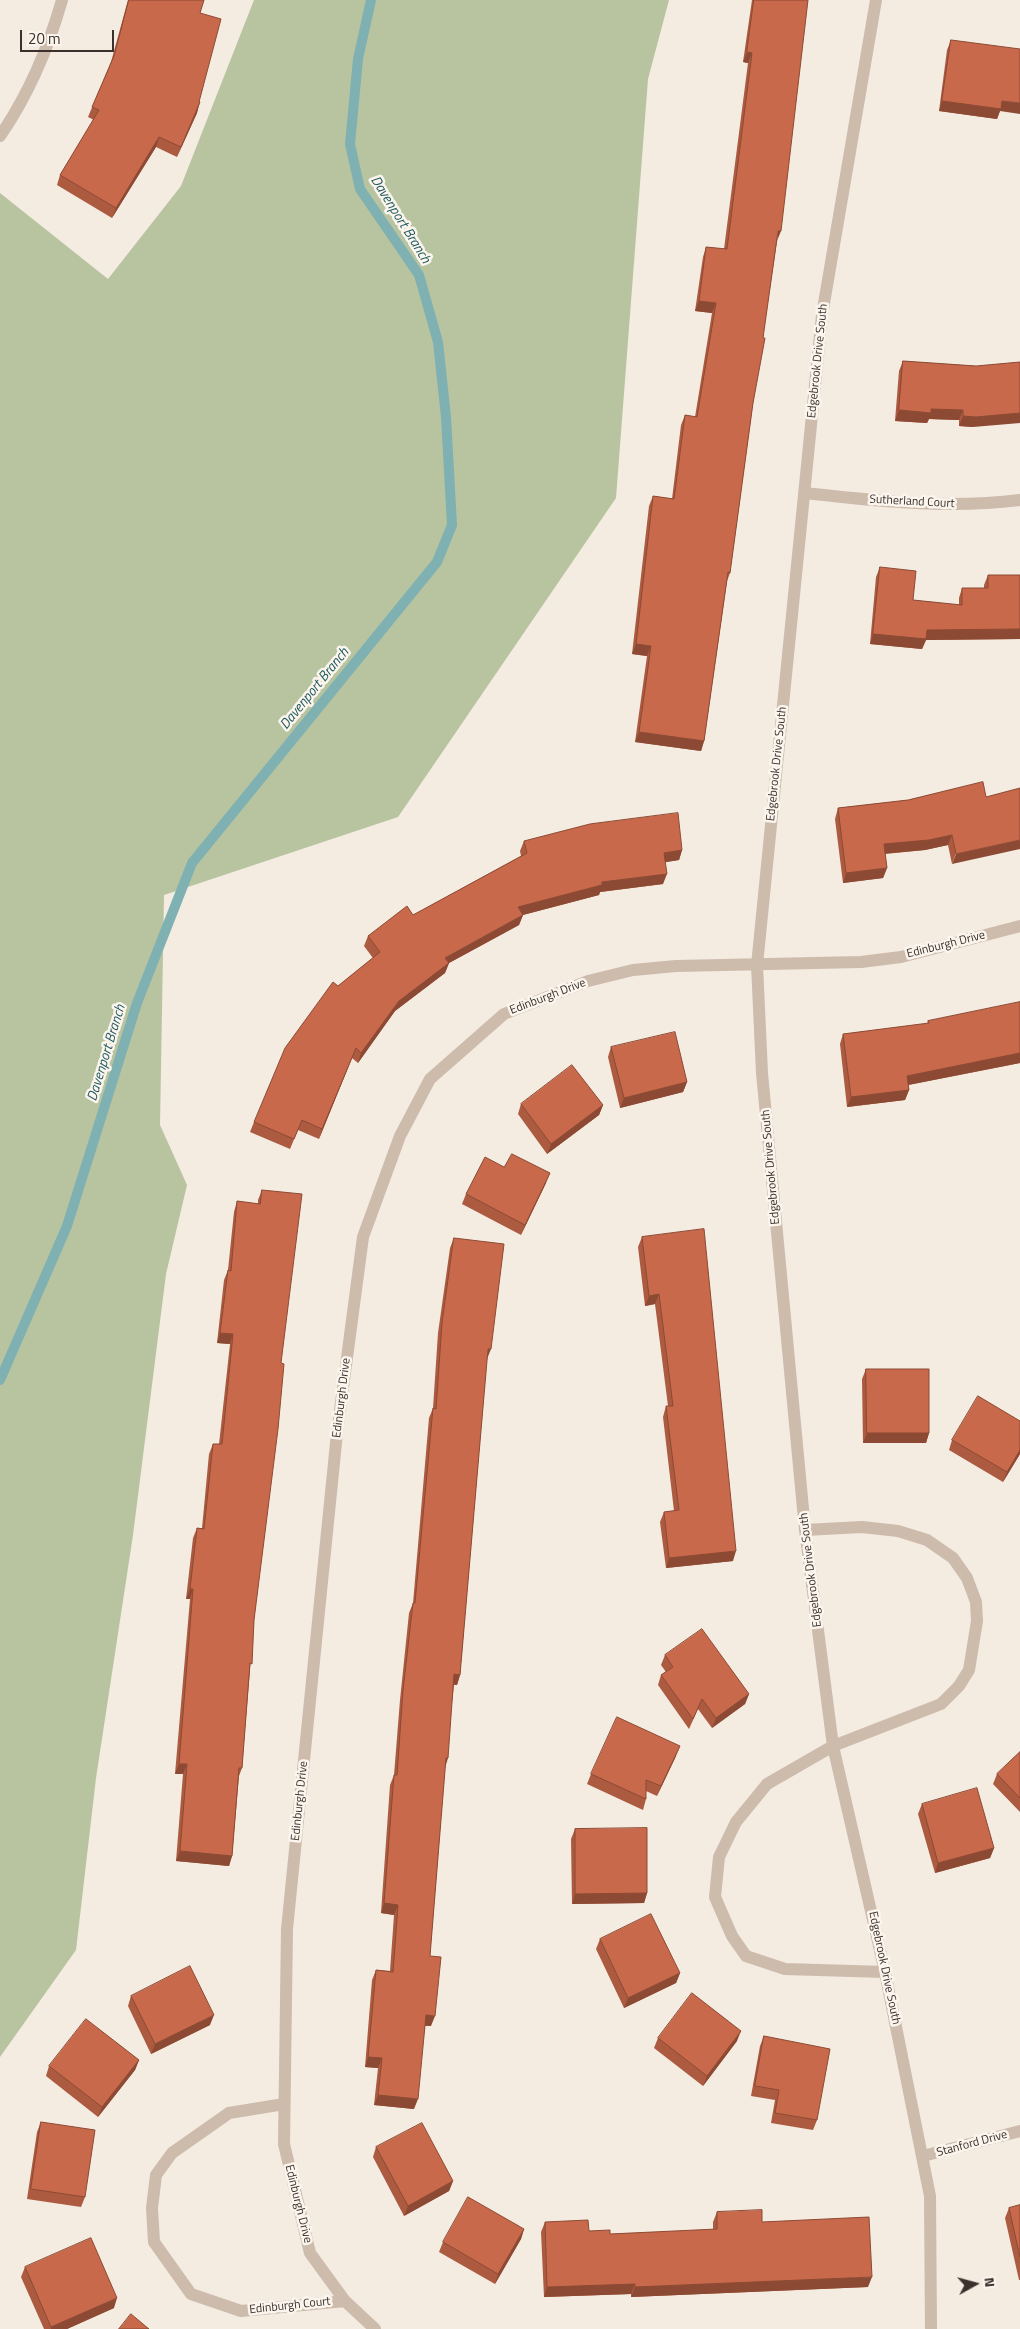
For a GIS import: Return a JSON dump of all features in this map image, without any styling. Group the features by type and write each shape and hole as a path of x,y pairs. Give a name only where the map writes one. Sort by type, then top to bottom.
{"street":[{"path":"0,136 14,115 37,72 62,0"},
{"name":"Edgebrook Drive South","path":"876,0 822,315 757,964 762,1072 805,1530 833,1746 885,1972 930,2196 931,2329"},
{"name":"Sutherland Court","path":"805,493 905,504 980,505 1020,500"},
{"name":"Edinburgh Drive","path":"375,2329 345,2300 310,2253 284,2144 287,1929 337,1433 363,1237 400,1136 430,1079 504,1014 588,981 633,970 676,966 861,962 901,957 1020,926"},
{"path":"805,1530 862,1527 898,1531 928,1540 953,1558 967,1578 976,1602 977,1621 969,1670 959,1686 941,1704 833,1746 768,1784 736,1822 719,1857 715,1897 732,1936 746,1956 785,1969 885,1972"},
{"name":"Edinburgh Court","path":"284,2104 229,2113 172,2152 156,2175 152,2208 154,2242 191,2294 241,2311 345,2300"},
{"name":"Stanford Drive","path":"923,2156 1020,2131"}],"green space":[{"path":"254,0 669,0 648,79 616,498 398,817 164,895 160,1125 187,1185 166,1274 133,1535 96,1778 76,1950 0,2057 0,193 108,279 181,186"}],"building":[{"path":"129,0 204,0 200,13 221,19 200,102 181,147 159,137 116,208 60,175 99,110 92,107 114,56"},
{"path":"754,0 808,0 781,231 778,231 763,338 765,338 753,403 730,573 728,572 704,741 639,732 651,646 636,644 653,496 674,499 685,415 697,417 716,303 699,301 706,247 727,249 752,53 747,52"},
{"path":"951,40 1020,49 1020,103 1002,101 1001,109 942,101"},
{"path":"903,361 976,366 1020,362 1020,413 976,417 963,416 963,410 931,409 931,413 899,410"},
{"path":"880,567 916,571 913,600 962,605 962,588 988,588 988,575 1020,575 1020,629 927,630 926,639 873,634"},
{"path":"983,782 986,797 1020,788 1020,840 956,854 952,835 929,840 884,844 887,868 846,873 838,808 908,800"},
{"path":"678,813 682,850 664,853 667,874 602,882 602,885 518,907 523,915 445,958 449,963 399,1001 361,1053 356,1048 322,1129 302,1120 294,1139 254,1122 285,1048 333,982 338,986 380,952 368,936 407,906 413,915 527,853 524,841 590,824"},
{"path":"1020,1002 1020,1053 907,1076 909,1090 851,1097 843,1034 929,1023 928,1021"},
{"path":"675,1032 687,1082 624,1098 611,1047"},
{"path":"572,1065 603,1105 551,1144 521,1104"},
{"path":"512,1154 550,1173 525,1225 466,1194 485,1157 504,1167"},
{"path":"262,1190 302,1194 281,1363 284,1364 278,1429 254,1620 252,1664 250,1663 242,1768 239,1768 232,1856 180,1851 187,1764 179,1764 193,1589 190,1589 197,1528 204,1529 213,1444 222,1444 233,1334 220,1333 228,1270 231,1271 237,1201 260,1204"},
{"path":"704,1229 736,1551 669,1558 664,1512 679,1510 666,1406 673,1406 659,1294 649,1296 642,1237"},
{"path":"454,1238 504,1244 491,1349 488,1349 460,1675 454,1674 448,1758 446,1758 430,1956 441,1957 435,2016 426,2015 418,2099 378,2095 382,2058 368,2057 376,1970 393,1972 398,1905 384,1903 394,1775 397,1775 403,1690 413,1603 415,1603 433,1408 436,1409 442,1323"},
{"path":"866,1369 929,1369 929,1433 867,1433"},
{"path":"978,1396 1020,1421 1020,1450 1007,1472 952,1440"},
{"path":"702,1629 749,1694 716,1718 702,1699 693,1719 661,1675 673,1667 665,1655"},
{"path":"617,1717 680,1746 661,1786 646,1780 646,1799 591,1774"},
{"path":"1020,1752 1020,1798 997,1774"},
{"path":"977,1788 994,1848 938,1863 922,1804"},
{"path":"647,1828 647,1893 575,1894 575,1829"},
{"path":"651,1914 680,1973 628,1998 600,1939"},
{"path":"190,1966 214,2015 155,2044 131,1996"},
{"path":"692,1993 741,2031 707,2076 658,2038"},
{"path":"86,2019 139,2060 102,2107 49,2066"},
{"path":"764,2036 830,2049 817,2120 775,2113 779,2090 755,2086"},
{"path":"41,2122 95,2130 85,2197 31,2189"},
{"path":"422,2123 453,2181 408,2206 376,2147"},
{"path":"468,2197 524,2229 498,2274 443,2242"},
{"path":"1020,2205 1020,2257 1009,2208"},
{"path":"762,2210 762,2222 869,2217 872,2277 635,2287 635,2284 547,2287 545,2222 588,2220 589,2231 610,2230 610,2234 717,2229 717,2212"},
{"path":"91,2238 117,2298 51,2327 25,2267"},
{"path":"131,2314 149,2329 119,2329"}],"waterway":[{"name":"Davenport Branch","path":"0,1380 67,1226 137,1003 192,863 437,562 452,525 446,417 438,342 419,275 360,189 350,144 358,59 371,0"}]}
